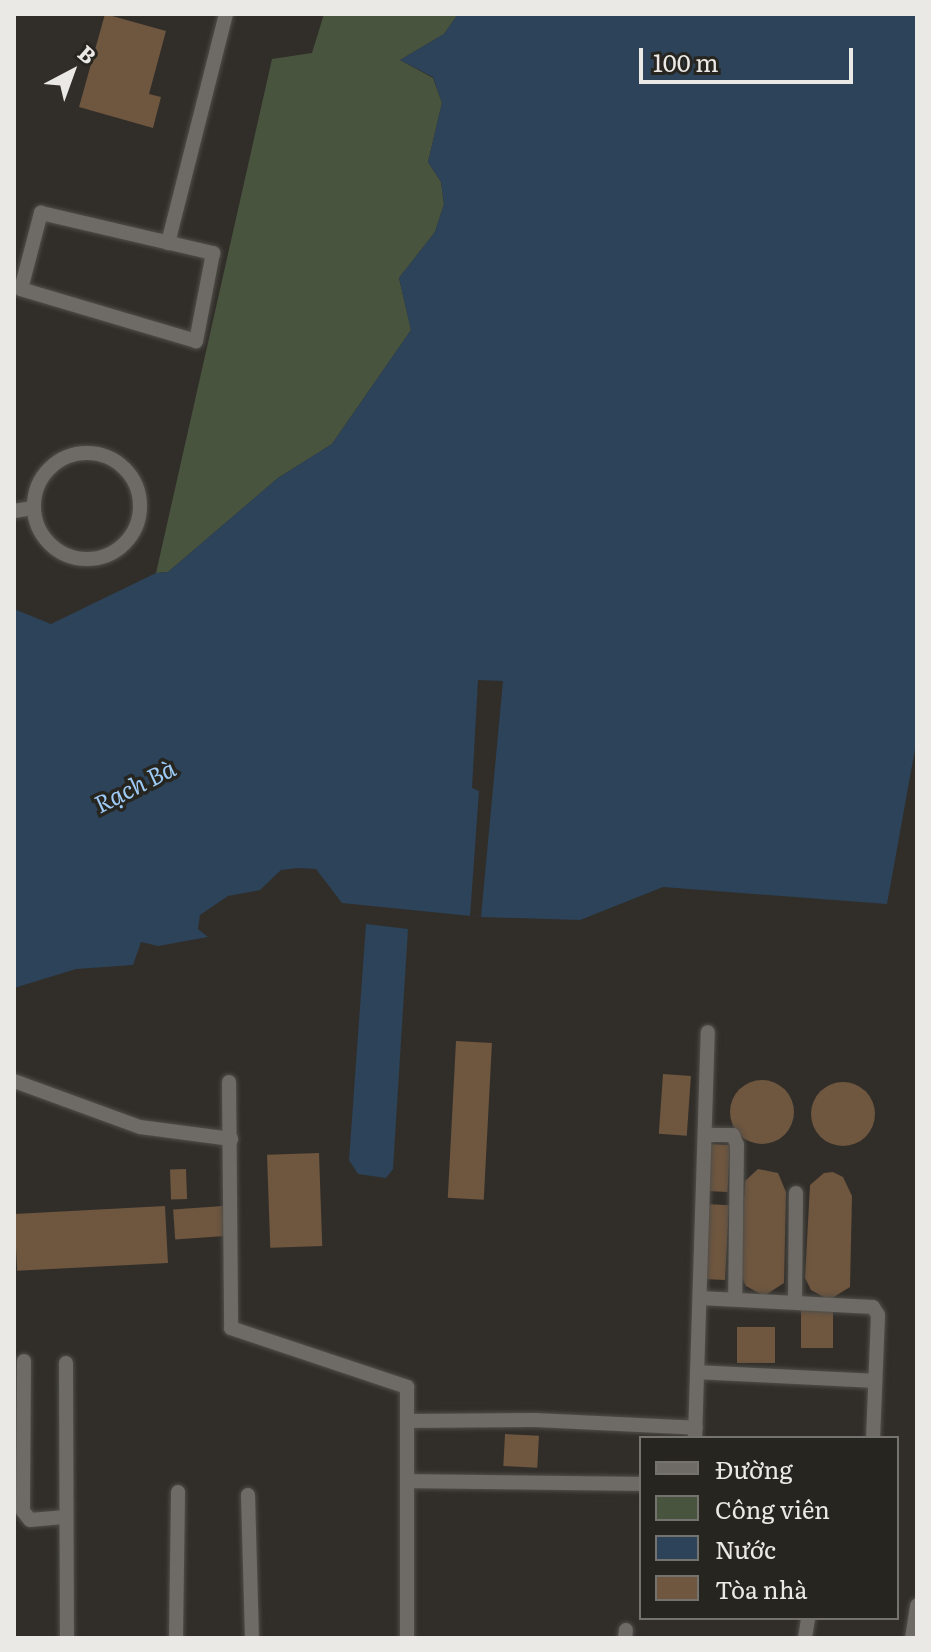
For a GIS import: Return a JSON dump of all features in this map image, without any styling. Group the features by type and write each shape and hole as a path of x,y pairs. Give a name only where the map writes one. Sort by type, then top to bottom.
{"street":[{"path":"168,243 226,14"},
{"path":"41,213 168,243 213,253 196,341 21,289 41,213"},
{"path":"89,452 111,458 128,472 139,492 140,514 132,535 116,551 95,559 73,557 53,547 39,530 33,508 37,486 49,467 68,455 89,452"},
{"path":"14,511 33,508"},
{"path":"407,1421 535,1420 696,1433 708,1032"},
{"path":"14,1081 140,1127 231,1139"},
{"path":"229,1082 231,1328 407,1387 407,1638"},
{"path":"705,1135 733,1135 737,1145 735,1299"},
{"path":"795,1302 796,1193"},
{"path":"700,1298 873,1307 878,1315 873,1436"},
{"path":"24,1361 23,1511 30,1520 66,1517"},
{"path":"66,1363 67,1638"},
{"path":"697,1372 875,1381"},
{"path":"407,1481 639,1484"},
{"path":"176,1638 178,1492"},
{"path":"248,1495 252,1638"},
{"path":"912,1638 917,1605"}],"green space":[{"path":"324,14 458,14 444,34 400,60 433,78 442,103 428,162 441,182 444,204 435,232 399,278 411,330 332,444 278,478 168,572 156,573 272,59 312,53"}],"water":[{"name":"Rạch Bà","path":"458,14 917,14 917,738 887,904 663,887 580,920 481,917 342,903 316,869 298,868 281,870 260,890 228,896 200,915 198,929 208,937 158,946 141,942 133,965 76,969 14,988 14,609 51,624 156,573 168,572 278,478 332,444 411,330 399,278 435,232 444,204 441,182 428,162 442,103 433,77 400,60 444,34"},
{"path":"366,924 408,929 393,1169 386,1178 358,1174 349,1160"}],"pier":[{"path":"478,680 503,681 481,917 470,916 479,791 472,788"}],"building":[{"path":"105,14 166,31 149,94 161,97 153,128 79,107"},
{"path":"456,1041 492,1043 484,1200 448,1198"},
{"path":"663,1074 691,1076 687,1136 659,1134"},
{"path":"756,1080 768,1080 785,1089 792,1100 792,1124 785,1135 768,1144 756,1144 744,1139 735,1130 730,1118 730,1106 735,1094 744,1085"},
{"path":"837,1082 849,1082 866,1091 873,1102 873,1126 866,1137 849,1146 837,1146 825,1141 816,1132 811,1120 811,1108 816,1096 825,1087"},
{"path":"709,1144 730,1145 728,1192 707,1191"},
{"path":"319,1153 322,1246 270,1248 267,1155"},
{"path":"186,1169 187,1199 171,1200 170,1170"},
{"path":"758,1169 778,1173 786,1192 784,1283 764,1296 746,1286 740,1274 745,1181"},
{"path":"833,1172 843,1177 852,1196 850,1287 829,1300 811,1290 805,1278 810,1185 824,1173"},
{"path":"707,1204 729,1205 725,1280 703,1279"},
{"path":"165,1206 168,1263 17,1271 14,1214"},
{"path":"223,1206 225,1236 175,1239 173,1209"},
{"path":"801,1310 833,1310 833,1348 801,1348"},
{"path":"737,1327 775,1327 775,1363 737,1363"},
{"path":"505,1434 539,1436 537,1468 503,1466"}]}
